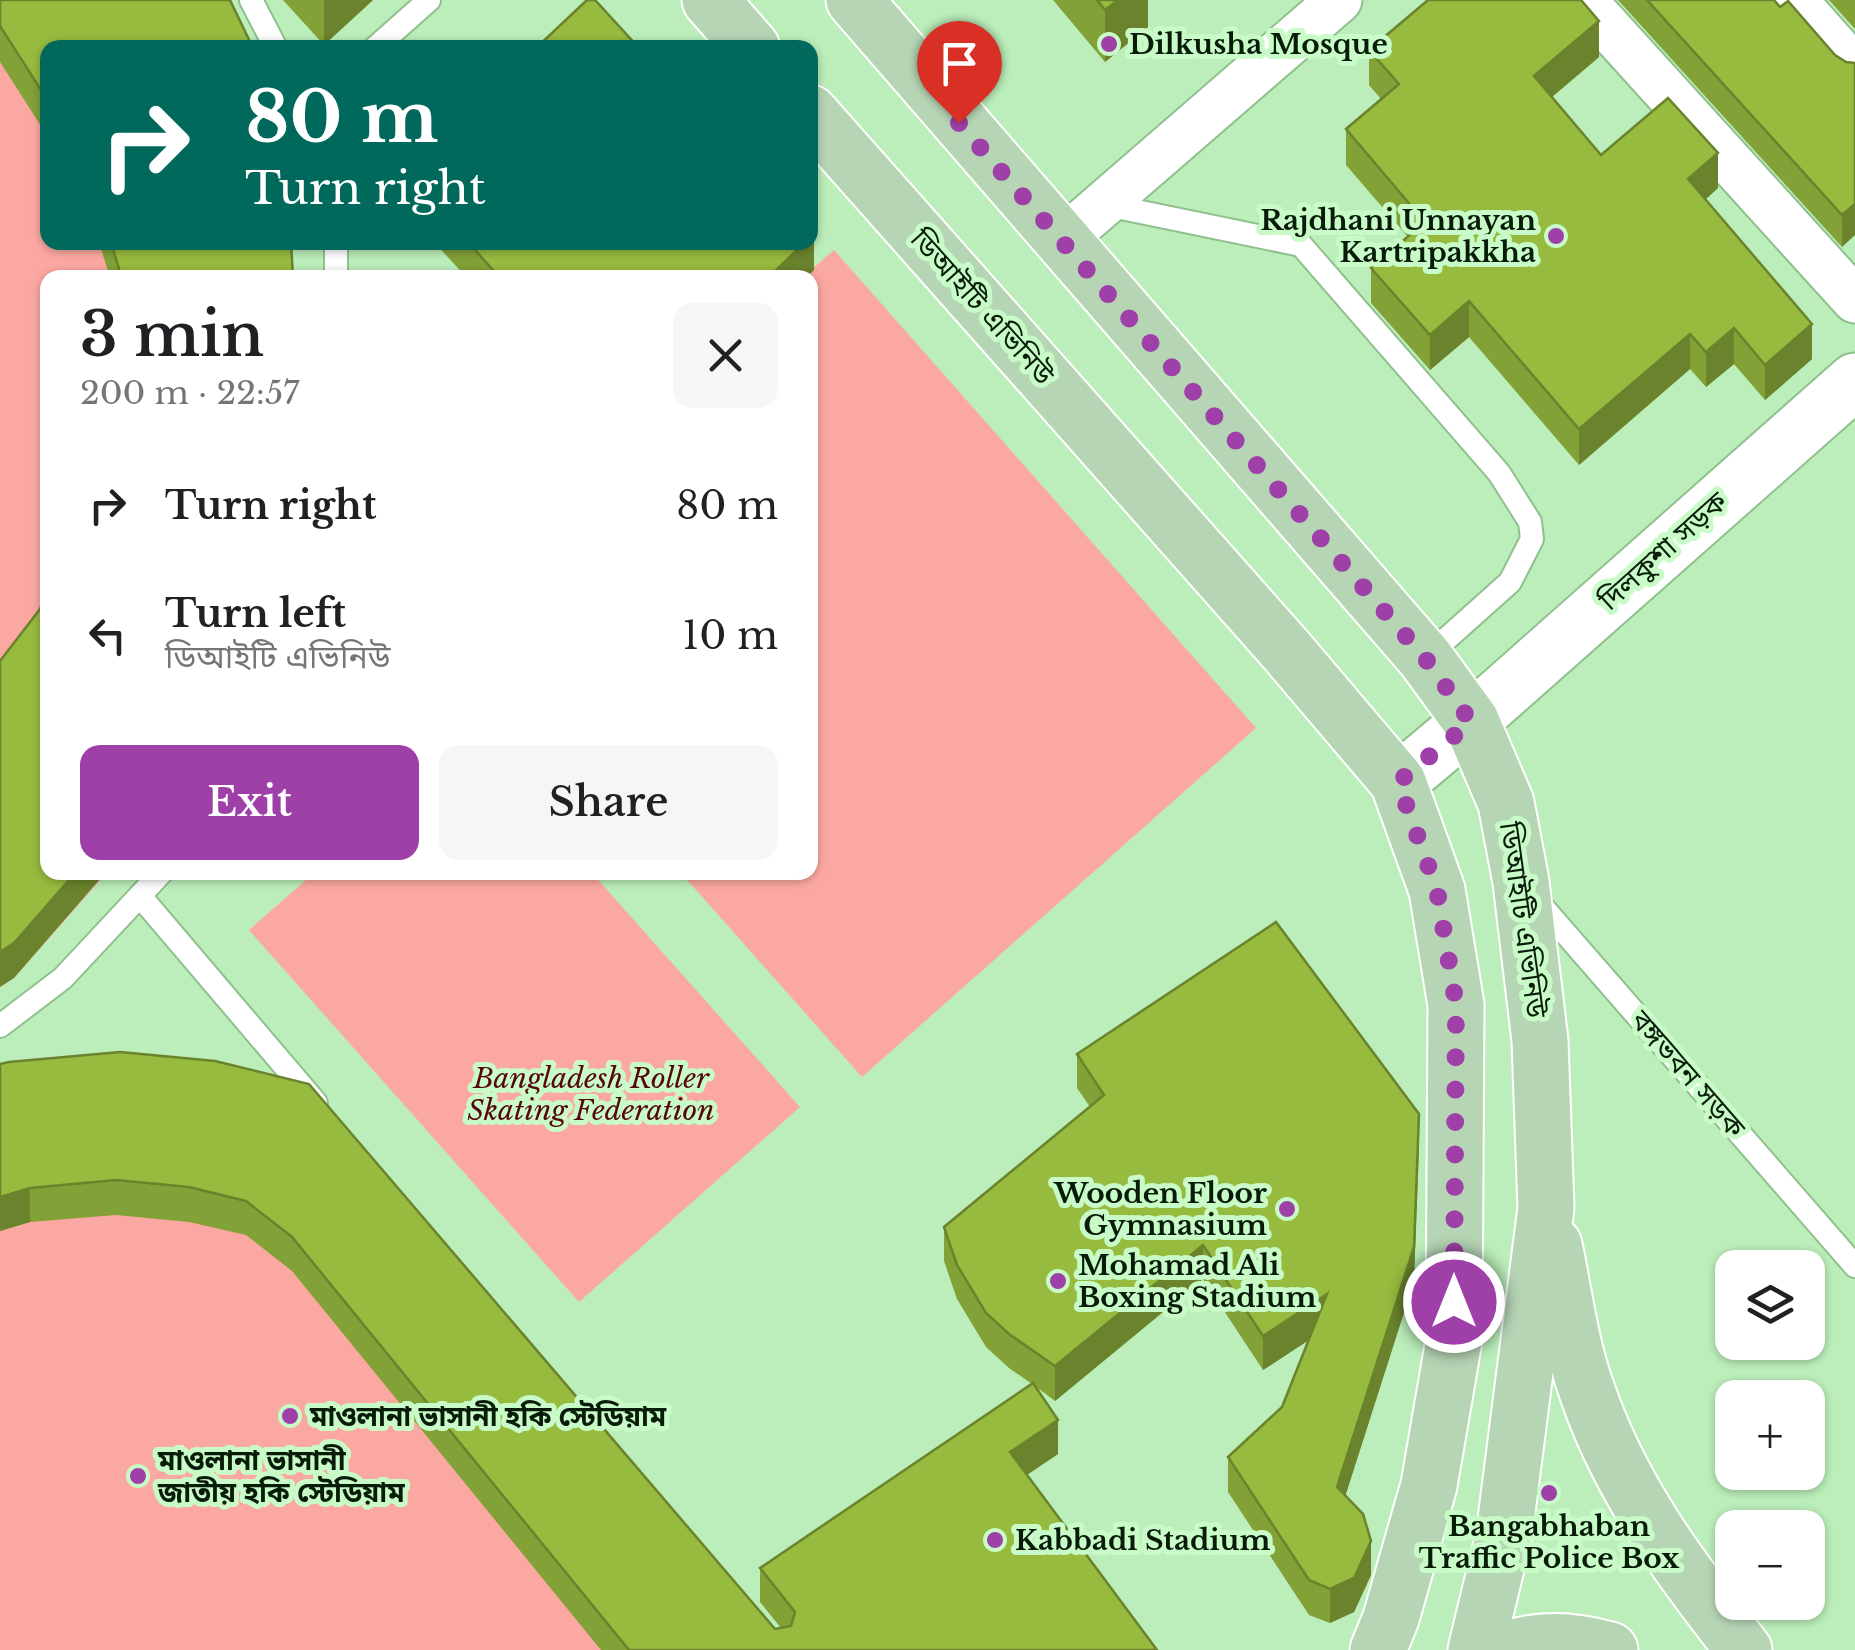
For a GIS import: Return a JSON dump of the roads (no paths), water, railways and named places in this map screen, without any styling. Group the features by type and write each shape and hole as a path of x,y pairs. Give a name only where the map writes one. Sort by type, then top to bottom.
{"main road":[{"path":"710,0 745,40"},
{"name":"ডিআইটি এভিনিউ","path":"854,0 1425,658 1471,722 1506,803 1521,882 1540,1040 1546,1208 1504,1536 1476,1650"},
{"name":"ডিআইটি এভিনিউ","path":"818,122 1273,635 1398,782 1437,890 1456,1004 1454,1340 1429,1485 1378,1650"},
{"path":"1437,890 1521,882"},
{"path":"1546,1208 1585,1387 1630,1492 1682,1572 1744,1650"},
{"path":"1505,1650 1554,1640 1610,1650"}],"street":[{"path":"1061,241 1339,0"},
{"path":"1583,0 1855,300"},
{"path":"1794,0 1855,69"},
{"name":"দিলকুশা সড়ক","path":"1398,782 1471,722 1855,381"}],"lane":[{"path":"252,0 272,40"},
{"path":"384,40 429,0"},
{"path":"1102,204 1300,245 1499,473 1530,522 1532,539 1510,582 1425,658"},
{"path":"0,1026 63,978 155,880"},
{"name":"বঙ্গভবন সড়ক","path":"1521,882 1855,1266"},
{"path":"140,896 332,1122"}],"place":[{"name":"Dilkusha Mosque","path":"1109,44"},
{"name":"Rajdhani Unnayan Kartripakkha","path":"1556,236"},
{"name":"Wooden Floor Gymnasium","path":"1287,1209"},
{"name":"Mohamad Ali Boxing Stadium","path":"1058,1281"},
{"name":"মাওলানা ভাসানী হকি স্টেডিয়াম","path":"290,1416"},
{"name":"মাওলানা ভাসানী জাতীয় হকি স্টেডিয়াম","path":"138,1476"},
{"name":"Bangabhaban Traffic Police Box","path":"1549,1493"},
{"name":"Kabbadi Stadium","path":"995,1540"}],"park label":[{"name":"Bangladesh Roller Skating Federation","path":"591,1094"}]}
